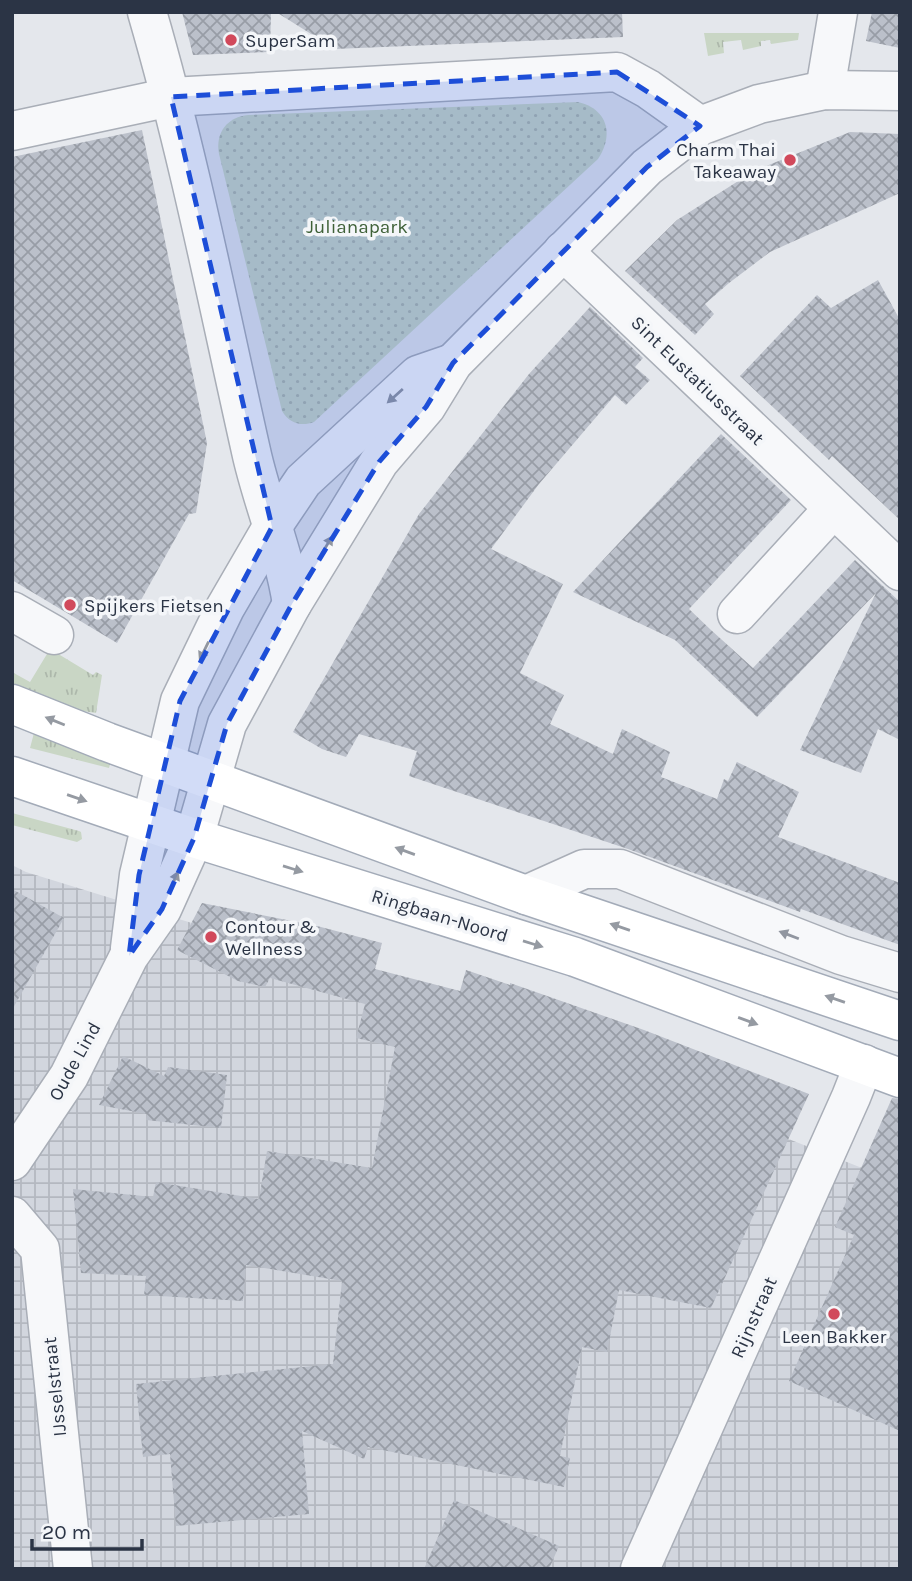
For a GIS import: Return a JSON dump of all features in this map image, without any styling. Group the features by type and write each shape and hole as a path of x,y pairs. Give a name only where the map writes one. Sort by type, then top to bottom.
{"main road":[{"path":"12,704 164,763 526,895 900,1021"},
{"name":"Ringbaan-Noord","path":"12,776 194,838 575,957 857,1080 900,1078"},
{"path":"857,1080 869,1050 875,1044 886,1043 900,1047"}],"street":[{"path":"147,12 172,97 258,486 287,570 292,604"},
{"path":"825,90 838,12"},
{"path":"12,131 172,97 617,72 648,89 700,126"},
{"path":"211,779 227,724 292,604 379,462 426,407 453,363 647,167 700,126 759,104 825,90 900,91"},
{"name":"Sint Eustatiusstraat","path":"563,251 900,571"},
{"path":"164,763 180,701 225,608 272,527 303,481 418,375 453,363"},
{"path":"737,614 833,509"},
{"path":"12,611 54,635"},
{"name":"Oude Lind","path":"129,956 139,875 164,763"},
{"name":"Oude Lind","path":"12,1161 69,1076 129,956 162,909 194,838 211,779"},
{"path":"526,895 584,869 620,869 841,955 900,974"},
{"name":"Rijnstraat","path":"640,1569 857,1080"},
{"name":"IJsselstraat","path":"12,1216 40,1249 73,1569"}],"highlighted area":[{"path":"617,72 700,126 647,167 453,363 426,407 379,462 292,604 227,724 194,838 162,909 129,956 139,875 180,701 272,527 171,97"}],"shaded area":[{"path":"12,865 26,872 420,993 900,1183 900,1569 12,1569"}],"green space":[{"path":"704,33 799,33 798,40 771,44 770,40 761,41 761,46 743,50 741,40 723,42 724,53 708,56"},
{"name":"Julianapark","path":"578,102 596,110 605,124 606,141 598,159 314,422 300,424 288,418 282,411 219,154 219,139 224,127 234,119 248,115"},
{"path":"50,649 93,675 96,672 102,675 96,713 56,707 12,690 12,672 30,682"},
{"path":"34,733 111,761 109,768 30,748"},
{"path":"12,813 79,831 82,839 77,842 12,825"}],"building":[{"path":"182,12 271,12 270,52 193,55"},
{"path":"276,12 622,12 623,37 335,49"},
{"path":"872,12 900,12 900,48 866,41"},
{"path":"142,130 207,443 196,513 189,514 117,643 12,580 12,157"},
{"path":"850,132 900,134 900,193 770,252 705,304 714,314 695,335 625,271 677,220 754,171"},
{"path":"878,280 900,320 900,520 832,456 829,460 740,376 817,295 831,308"},
{"path":"590,307 643,358 635,367 650,380 626,405 615,395 539,484 491,549 563,584 520,673 564,695 550,724 613,754 622,729 670,752 661,777 717,799 724,779 728,781 737,762 799,792 778,837 900,883 900,945 801,909 800,912 628,849 409,776 417,751 359,734 346,757 322,749 293,732 419,514 529,374"},
{"path":"721,434 791,500 689,609 711,630 753,668 855,560 900,602 900,740 878,729 861,773 800,750 876,593 757,717 675,640 573,592"},
{"path":"12,889 64,918 12,1010"},
{"path":"202,903 317,926 382,943 375,969 460,991 466,970 510,983 644,1030 809,1094 711,1308 619,1290 607,1352 582,1347 560,1456 570,1458 564,1487 368,1447 364,1459 302,1431 309,1514 176,1526 170,1454 143,1457 136,1384 333,1364 342,1281 246,1265 243,1301 144,1295 146,1276 81,1273 73,1189 153,1197 156,1182 259,1199 267,1151 372,1168 395,1047 356,1038 365,1004 270,978 265,987 238,981 177,950"},
{"path":"123,1056 164,1076 168,1067 227,1075 221,1128 146,1120 147,1114 99,1105"},
{"path":"892,1098 900,1099 900,1431 789,1381 854,1235 835,1227"},
{"path":"454,1500 559,1546 549,1569 424,1569"}],"place":[{"name":"SuperSam","path":"231,40"},
{"name":"Charm Thai Takeaway","path":"790,160"},
{"name":"Spijkers Fietsen","path":"70,605"},
{"name":"Contour & Wellness","path":"211,937"},
{"name":"Leen Bakker","path":"834,1314"}]}
